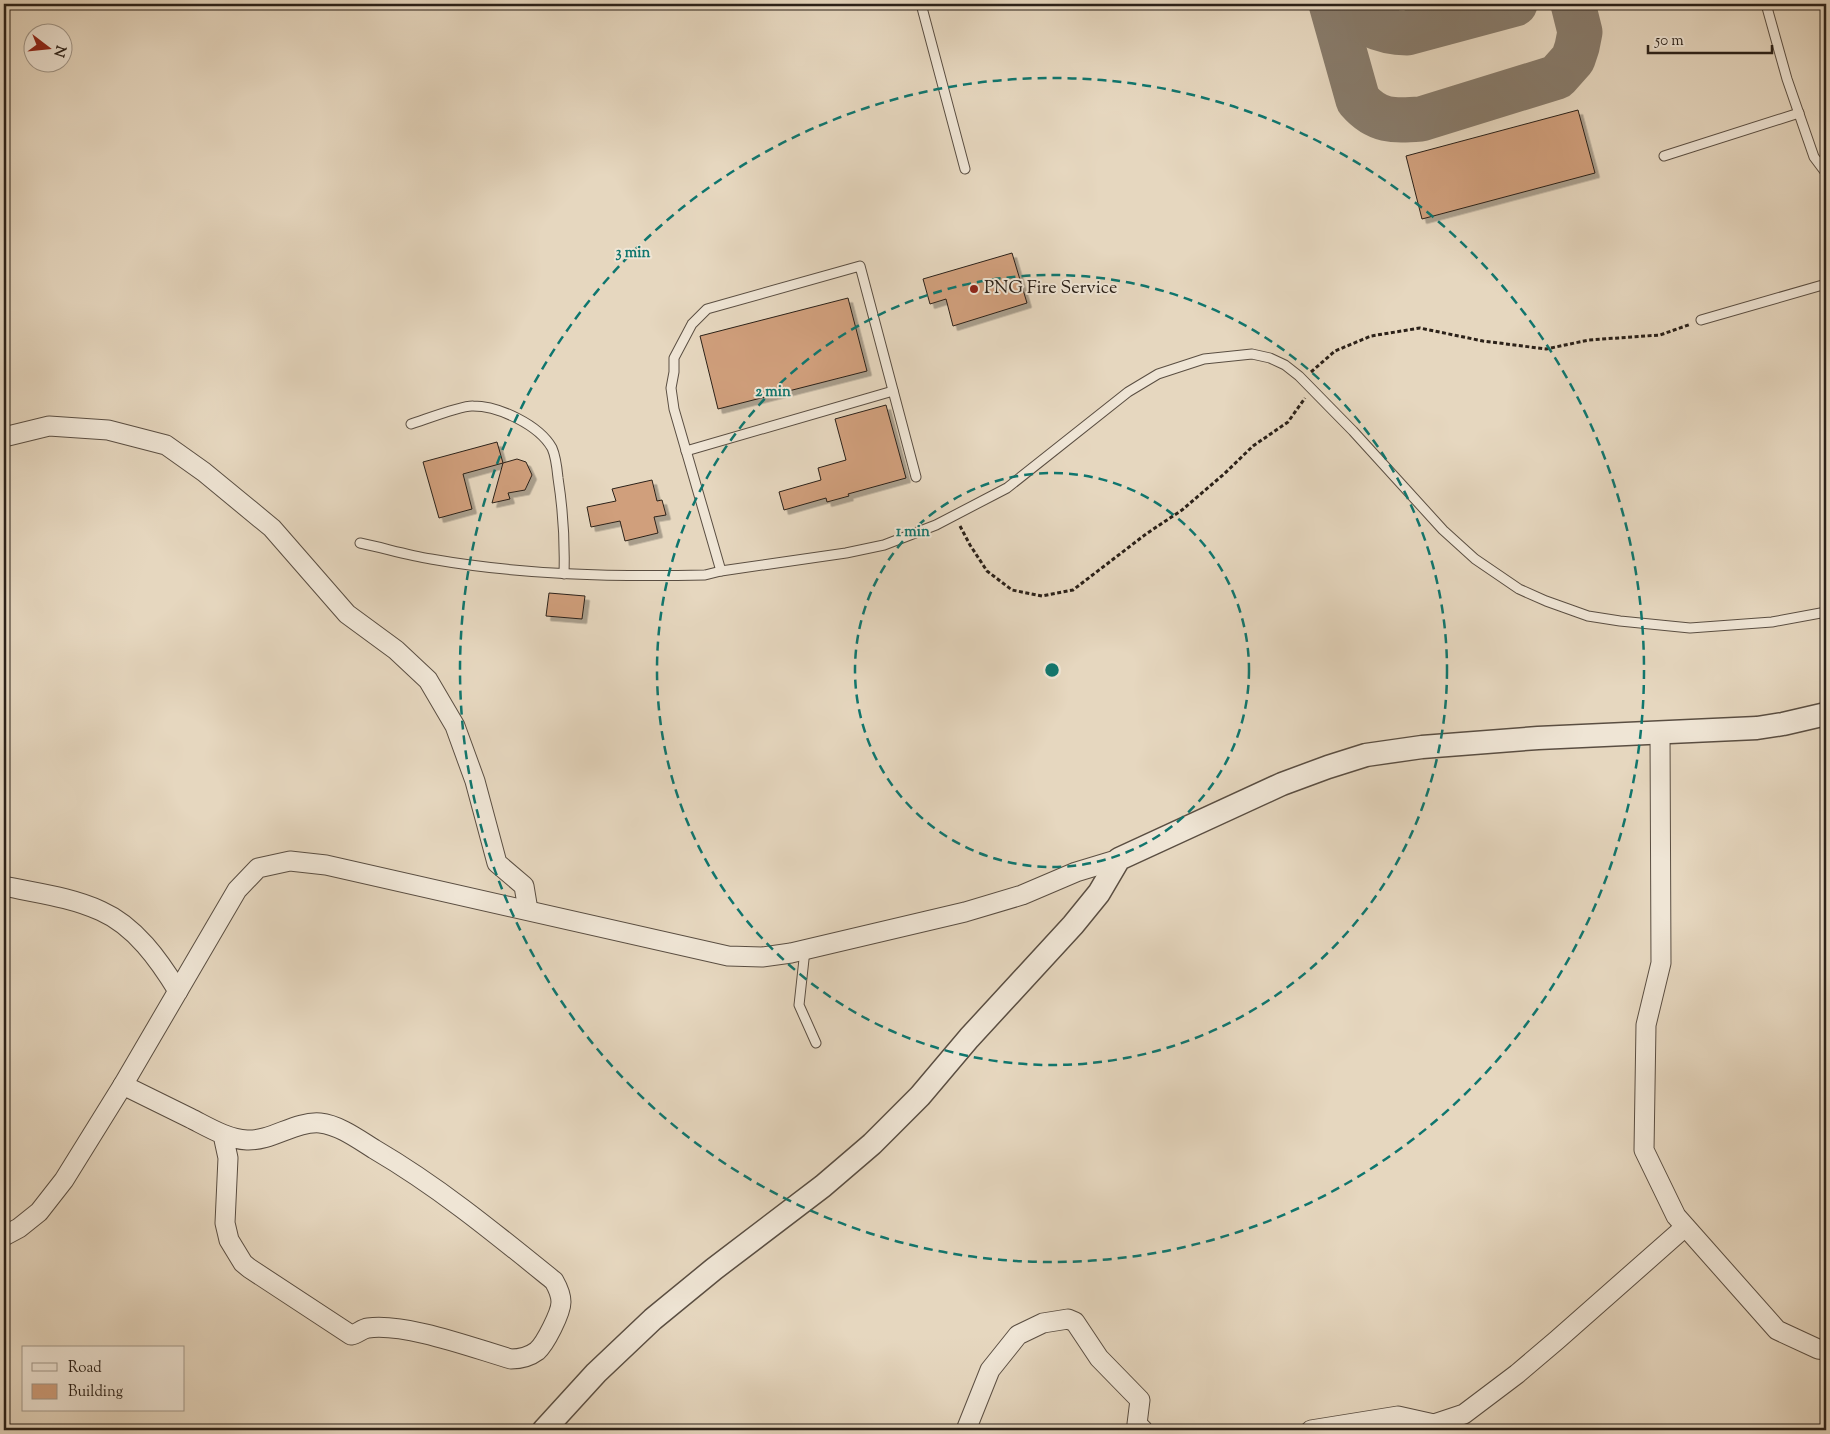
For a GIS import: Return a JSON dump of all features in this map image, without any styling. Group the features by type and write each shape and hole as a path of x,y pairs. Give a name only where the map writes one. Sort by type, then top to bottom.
{"street":[{"path":"4,437 49,426 108,430 166,445 204,472 272,528 347,614 396,650 428,680 455,726 475,781 497,862 524,886 528,910"},
{"path":"4,1236 20,1228 39,1212 64,1180 123,1085 237,890 258,868 271,864 302,862 326,865 728,956 762,957 805,950 965,912 1022,894 1076,872 1119,859 1282,784 1366,755 1422,747 1464,744 1757,728 1826,714"},
{"path":"1660,732 1662,963 1646,1025 1644,1150 1676,1216 1777,1330 1826,1350"},
{"path":"544,1430 596,1373 653,1319 714,1269 823,1186 872,1144 920,1096 1073,925 1099,892 1119,859"},
{"path":"4,886 80,903 102,911 120,922 142,942 163,967 178,991"},
{"path":"123,1085 223,1135 247,1140 272,1136 303,1125 319,1123 336,1128 360,1140 436,1188 554,1281 560,1292 560,1311 542,1344 536,1351 521,1359 511,1359 396,1328 367,1328 351,1335 249,1268 229,1240 225,1223 228,1158 223,1135"},
{"path":"1311,1430 1398,1416 1431,1427 1464,1414 1558,1340 1685,1227"},
{"path":"966,1430 990,1370 1018,1335 1043,1323 1068,1319 1075,1322 1099,1358 1140,1400 1137,1424 1143,1430"}],"lane":[{"path":"921,4 965,169"},
{"path":"1766,4 1787,79 1814,157 1826,173"},
{"path":"1664,156 1799,113"},
{"path":"721,571 674,409 671,388 674,358 692,324 707,309 860,266 916,477"},
{"path":"1700,320 1826,284"},
{"path":"360,543 431,559 522,571 659,576 705,575 846,553 884,545 936,525 1007,488 1128,392 1158,374 1204,359 1252,354 1270,358 1285,365 1302,379 1353,431 1443,530 1475,559 1519,589 1588,616 1690,628 1772,622 1826,612"},
{"path":"686,451 893,391"},
{"path":"411,424 472,405 506,412 545,438 555,457 560,489 565,540 564,574"},
{"path":"805,950 798,1005 816,1043"}],"path":[{"path":"1302,379 1335,351 1371,336 1420,328 1483,341 1546,349 1590,340 1660,335 1700,320"},
{"path":"955,516 970,545 987,571 1012,590 1042,596 1073,590 1146,534 1182,510 1253,446 1288,422 1312,389"}],"building":[{"path":"1578,110 1595,173 1422,219 1406,156"},
{"name":"PNG Fire Service","path":"1012,253 1027,303 953,326 946,299 930,304 923,279"},
{"path":"848,298 867,371 718,409 700,336"},
{"path":"886,405 906,478 848,494 849,496 827,502 826,498 784,510 779,492 821,480 818,468 846,460 835,419"},
{"path":"497,442 503,463 463,474 472,509 439,518 423,462"},
{"path":"517,459 526,462 532,475 525,490 508,493 510,499 492,503 503,463"},
{"path":"652,480 657,501 662,500 666,515 654,517 658,533 625,541 620,521 591,527 587,507 616,501 612,489"},
{"path":"549,593 585,596 582,619 546,616"}],"taxiway":[{"path":"1331,4 1358,100 1372,113 1394,120 1421,119 1557,77 1573,59 1577,47 1580,32 1573,4"},
{"path":"1337,4 1361,20 1378,28 1407,33 1515,4"}],"place":[{"name":"PNG Fire Service","path":"974,289"}]}
